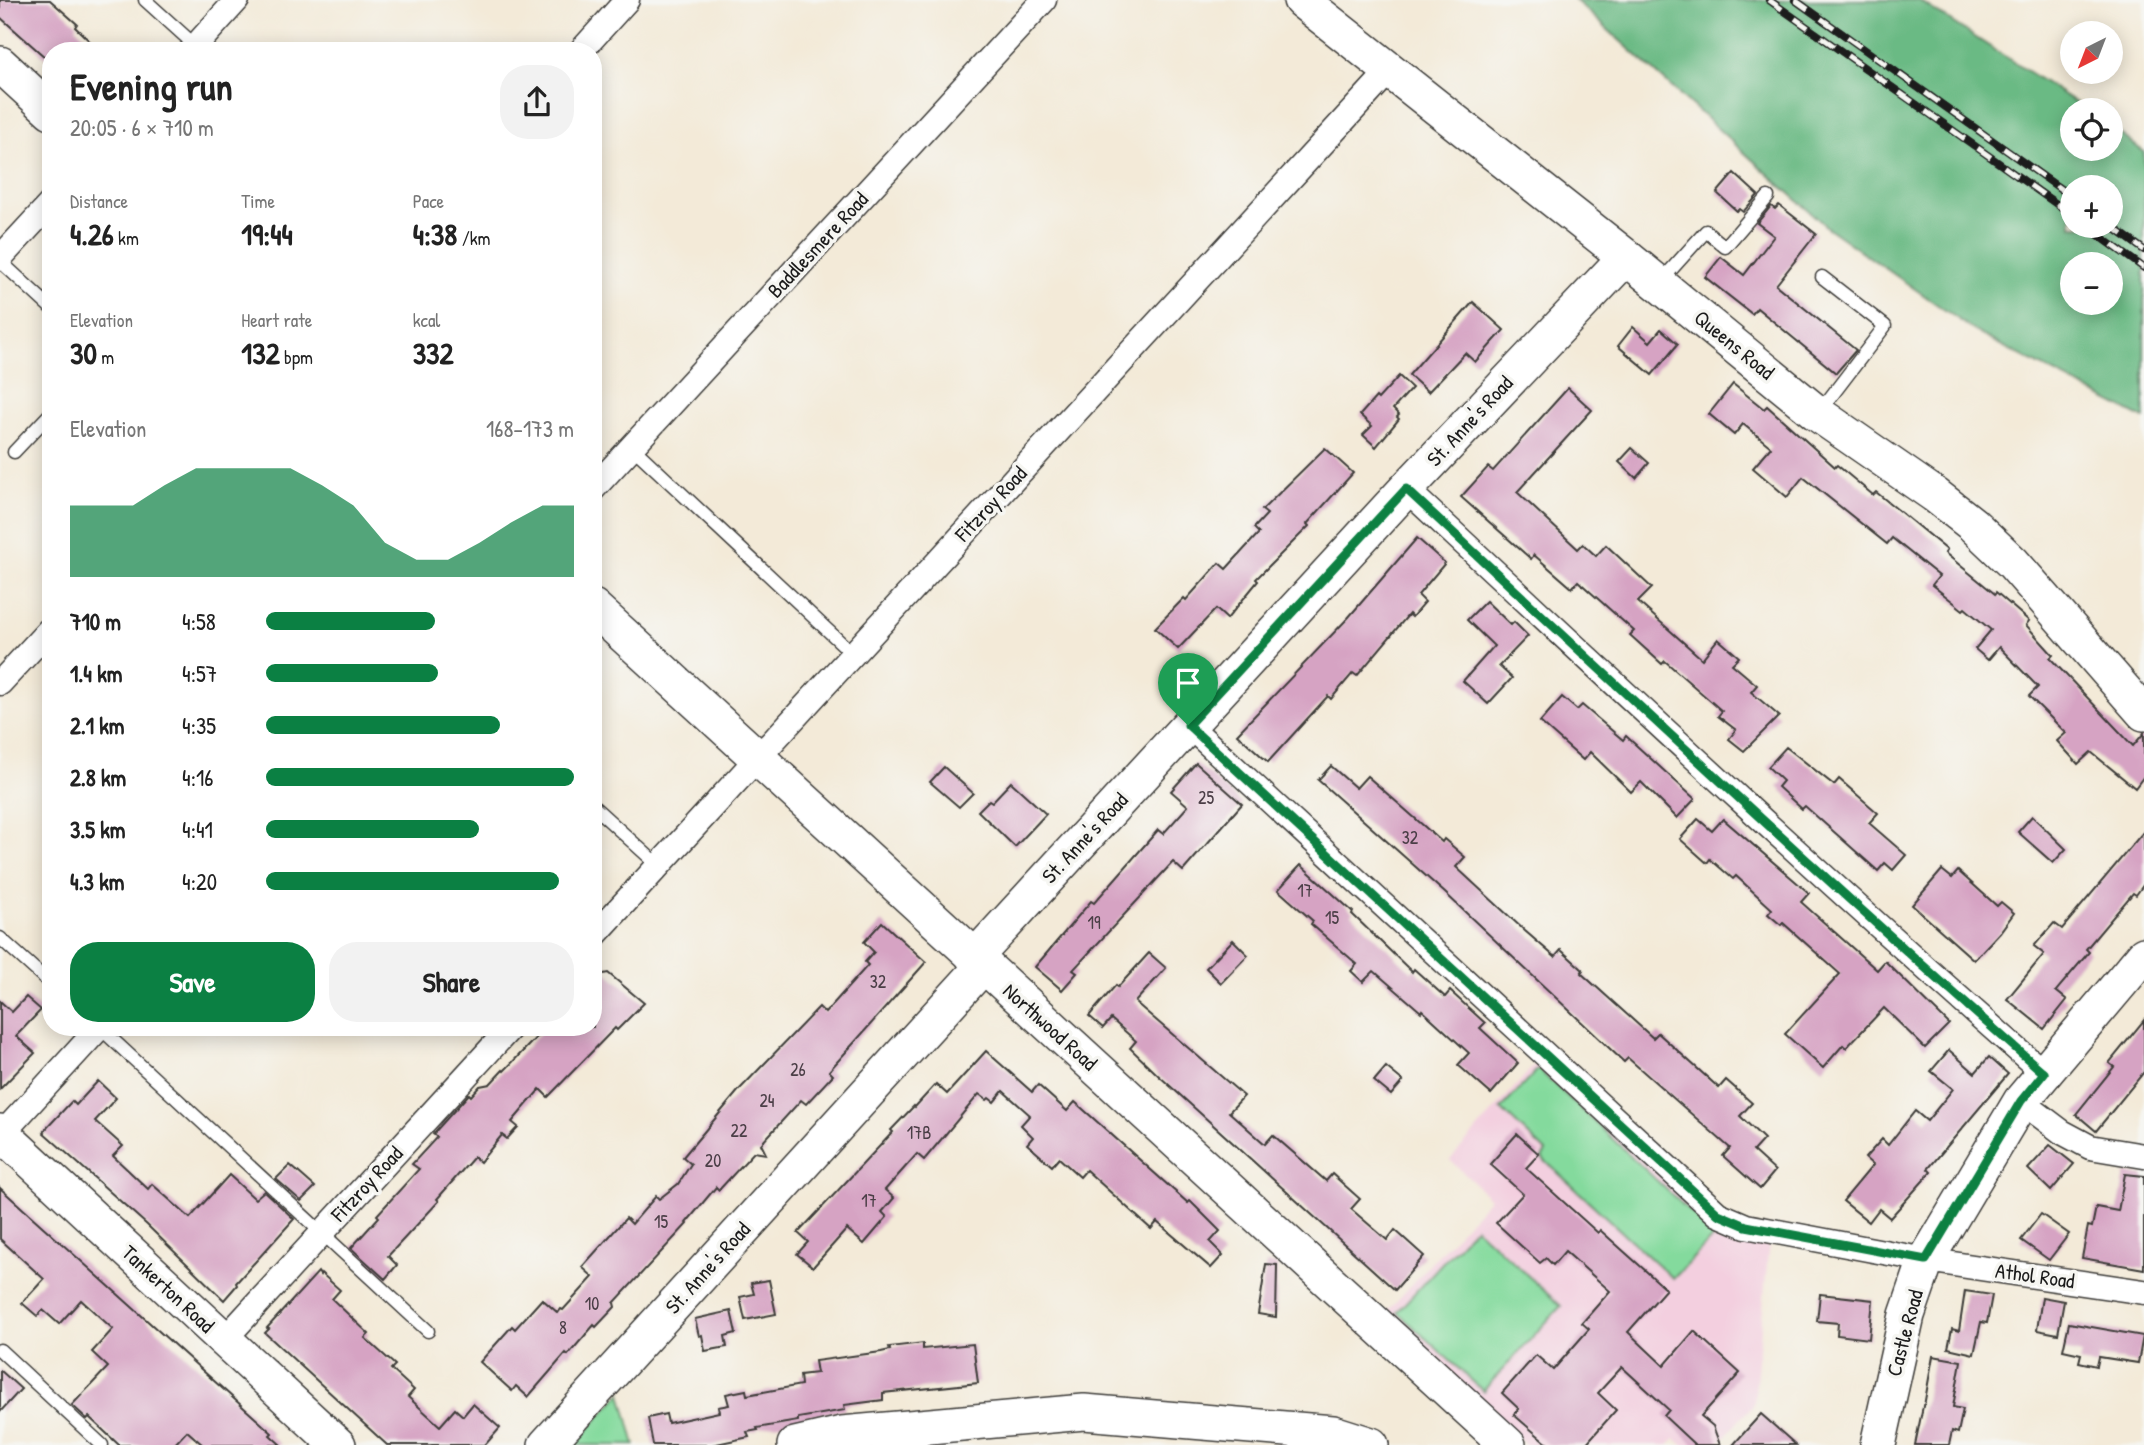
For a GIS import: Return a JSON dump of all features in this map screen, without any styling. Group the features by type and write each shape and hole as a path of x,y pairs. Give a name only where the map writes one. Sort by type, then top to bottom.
{"street":[{"path":"201,42 237,0"},
{"path":"589,42 627,0"},
{"name":"Baddlesmere Road","path":"602,479 1044,0"},
{"name":"Queens Road","path":"1301,0 1626,257 1818,414 1972,524 2013,563 2144,713"},
{"path":"0,65 42,103"},
{"name":"Fitzroy Road","path":"602,927 1390,70"},
{"path":"0,260 42,213"},
{"name":"St. Anne's Road","path":"546,1445 1188,725 1626,257"},
{"path":"1406,489 1928,972 2044,1073"},
{"name":"Northwood Road","path":"602,615 1508,1445"},
{"path":"0,683 42,638"},
{"name":"Athol Road","path":"1188,725 1718,1214 1746,1226 1926,1260 2144,1292"},
{"name":"Castle Road","path":"1878,1445 1907,1315 1926,1260 2021,1101 2144,955"},
{"path":"1,1133 92,1036"},
{"name":"Fitzroy Road","path":"223,1341 503,1036"},
{"path":"2021,1101 2062,1132 2090,1147 2144,1156"},
{"name":"Tankerton Road","path":"1,1133 330,1442"},
{"path":"795,1445 842,1434 1084,1412 1333,1433 1371,1445"}],"lane":[{"path":"145,0 188,42"},
{"path":"1658,284 1706,231 1725,247 1768,197"},
{"path":"0,260 42,300"},
{"path":"1818,414 1885,326 1822,277"},
{"path":"14,452 42,422"},
{"path":"632,447 853,654"},
{"path":"602,814 659,866"},
{"path":"0,938 42,976"},
{"path":"108,1036 428,1331"},
{"path":"0,1350 102,1445"}],"shaded area":[{"path":"1537,1062 1730,1232 1769,1243 1754,1404 1717,1445 1683,1445 1675,1439 1669,1445 1526,1445 1385,1314 1490,1198 1450,1160"}],"green space":[{"path":"1575,0 1918,0 2069,98 2060,98 2060,161 2123,161 2123,136 2144,152 2144,419 1979,334 1828,228"},
{"path":"1538,1069 1715,1235 1673,1279 1542,1158 1546,1152 1501,1109"},
{"path":"1475,1227 1561,1306 1483,1391 1397,1312"},
{"path":"621,1393 635,1445 574,1445"}],"building":[{"path":"0,0 50,0 77,24 75,27 91,42 42,42 42,54 0,17"},
{"path":"1734,173 1758,195 1743,212 1739,209 1737,211 1717,193"},
{"path":"1779,205 1816,234 1776,285 1856,350 1836,373 1757,308 1752,314 1705,277 1721,257 1744,275 1774,236 1757,223 1771,206 1775,209"},
{"path":"1473,302 1504,330 1475,362 1465,353 1428,392 1409,375"},
{"path":"1633,327 1650,342 1661,329 1678,344 1652,375 1618,346"},
{"path":"1399,376 1412,388 1393,409 1399,419 1376,447 1363,435 1372,426 1360,415"},
{"path":"1733,384 1764,409 1767,406 1835,467 1837,465 1873,495 1876,492 1947,550 1945,553 2029,621 2026,625 2053,655 2050,658 2133,746 2144,733 2144,776 2135,788 2091,752 2078,764 2057,741 2066,733 2029,696 2038,687 1999,647 1988,660 1975,649 1991,630 1932,585 1939,576 1892,538 1887,544 1803,477 1787,497 1753,468 1771,447 1743,424 1734,435 1709,414"},
{"path":"1568,388 1592,410 1517,492 1578,549 1583,544 1596,556 1606,545 1652,588 1638,602 1702,659 1718,639 1739,657 1732,664 1757,685 1751,692 1779,716 1744,751 1729,739 1736,730 1718,716 1722,711 1665,661 1662,664 1630,635 1634,631 1578,581 1572,588 1534,555 1531,559 1461,497 1488,467 1493,471"},
{"path":"1325,448 1353,473 1307,524 1309,526 1256,579 1258,581 1227,619 1216,609 1178,649 1155,628 1184,598 1186,600 1219,563 1226,569 1259,533 1254,528 1267,514 1262,510"},
{"path":"1632,448 1649,463 1636,478 1619,462"},
{"path":"1417,538 1445,563 1418,595 1425,602 1412,617 1409,614 1357,676 1353,673 1331,699 1328,696 1268,762 1237,734 1348,618"},
{"path":"1486,601 1511,625 1514,622 1528,636 1499,666 1512,678 1488,704 1463,681 1494,646 1467,620"},
{"path":"1562,697 1577,710 1582,705 1623,740 1626,736 1695,799 1677,818 1641,782 1631,792 1590,752 1583,760 1540,722"},
{"path":"1786,747 1834,785 1839,779 1878,813 1869,823 1906,855 1893,870 1885,863 1878,871 1805,806 1802,809 1778,787 1783,781 1768,767"},
{"path":"1196,763 1242,804 1183,871 1173,862 1073,970 1077,973 1062,990 1035,967 1091,901 1094,903 1158,830 1163,834 1188,806 1171,791"},
{"path":"1331,766 1356,788 1367,776 1442,842 1444,839 1465,857 1456,867 1555,957 1561,950 1583,970 1581,973 1653,1038 1658,1033 1719,1088 1726,1080 1752,1103 1740,1116 1764,1139 1753,1151 1775,1171 1760,1189 1723,1156 1730,1148 1628,1058 1624,1062 1445,893 1318,780"},
{"path":"944,767 973,793 959,807 930,782"},
{"path":"1011,782 1046,814 1015,847 978,811 989,800 992,802"},
{"path":"2032,816 2066,849 2053,863 2018,832"},
{"path":"1698,819 1712,831 1723,819 1809,893 1801,902 1877,970 1885,961 1949,1024 1925,1048 1884,1008 1846,1048 1843,1045 1823,1068 1785,1034 1840,974 1783,923 1781,925 1768,914 1772,909 1736,876 1733,879 1710,859 1707,863 1680,839"},
{"path":"2144,831 2144,884 2136,895 2133,893 2086,949 2089,952 2056,991 2067,1000 2044,1029 2007,999 2044,954 2034,946 2054,923 2062,929"},
{"path":"1301,865 1353,912 1352,914 1412,972 1414,969 1445,997 1450,991 1485,1023 1480,1028 1518,1063 1491,1094 1458,1065 1469,1053 1374,971 1363,982 1351,971 1357,964 1311,924 1313,921 1278,890"},
{"path":"1942,870 1952,878 1958,871 1997,906 2001,902 2014,913 1974,960 1912,905"},
{"path":"882,922 926,962 829,1071 833,1075 806,1104 801,1100 761,1144 766,1154 754,1152 719,1190 716,1187 687,1224 614,1303 615,1307 596,1327 594,1325 568,1355 566,1353 528,1397 516,1386 512,1391 480,1362 512,1326 515,1329 542,1299 558,1313 563,1310 593,1277 582,1267 626,1218 632,1224 656,1196 659,1199 678,1184 691,1164 683,1157 739,1090 819,1007 825,1013 868,965 865,962 874,952 864,942"},
{"path":"1233,940 1248,955 1221,983 1206,968"},
{"path":"1149,953 1166,968 1135,1002 1244,1096 1229,1112 1265,1144 1273,1135 1326,1181 1332,1174 1360,1199 1351,1209 1387,1240 1395,1230 1424,1256 1395,1290 1158,1075 1130,1048 1136,1041 1111,1019 1103,1028 1089,1016"},
{"path":"608,973 644,1003 617,1030 615,1028 548,1097 540,1089 512,1122 518,1127 507,1139 502,1135 480,1162 474,1157 437,1199 439,1201 388,1256 397,1265 385,1279 351,1248 419,1169 412,1164 437,1137 433,1134 469,1094 471,1096 480,1086 490,1084 537,1036 602,1036 602,974"},
{"path":"26,997 41,1010 16,1036 35,1053 0,1089 0,1001 12,1012"},
{"path":"2144,1020 2144,1072 2096,1131 2076,1114 2114,1067 2109,1063"},
{"path":"1949,1050 1975,1073 1989,1057 2008,1074 1928,1169 1931,1172 1890,1218 1879,1209 1869,1222 1843,1201 1873,1165 1865,1158 1882,1139 1888,1145 1915,1111 1927,1121 1953,1089 1931,1071"},
{"path":"986,1051 1032,1092 1038,1085 1067,1111 1075,1102 1188,1203 1190,1201 1220,1231 1210,1242 1223,1255 1211,1268 1157,1222 1151,1229 1086,1170 1080,1177 1059,1158 1052,1166 1027,1144 1033,1137 1021,1125 1030,1115 1003,1091 994,1102 979,1094 924,1160 917,1154 885,1190 894,1198 882,1212 887,1217 864,1244 847,1229 813,1267 797,1254 808,1242 798,1233 893,1132 891,1130 936,1084 947,1094"},
{"path":"1386,1067 1403,1081 1391,1095 1374,1081"},
{"path":"98,1081 116,1098 95,1121 123,1146 113,1156 148,1189 152,1184 190,1218 229,1175 255,1199 264,1191 294,1219 224,1300 147,1225 43,1132 72,1101 76,1105"},
{"path":"1517,1134 1539,1154 1526,1168 1666,1289 1628,1332 1664,1366 1694,1331 1740,1373 1701,1416 1713,1426 1720,1445 1695,1445 1664,1416 1669,1410 1622,1367 1598,1393 1616,1410 1585,1445 1549,1445 1514,1415 1519,1409 1502,1393 1536,1355 1553,1370 1589,1329 1582,1323 1610,1291 1565,1251 1553,1265 1546,1258 1540,1263 1496,1223 1523,1194 1490,1164"},
{"path":"2050,1145 2074,1164 2051,1191 2028,1169"},
{"path":"290,1165 315,1187 301,1201 276,1179"},
{"path":"2125,1174 2144,1176 2144,1269 2082,1258 2088,1226 2092,1227 2096,1207 2118,1211"},
{"path":"0,1188 272,1433 270,1435 281,1445 203,1445 187,1431 174,1445 119,1445 89,1417 87,1419 72,1405 108,1367 92,1352 113,1329 81,1300 59,1324 43,1310 37,1316 22,1303 44,1279 0,1239"},
{"path":"2041,1214 2069,1234 2049,1260 2021,1240"},
{"path":"1266,1264 1277,1265 1276,1317 1258,1314"},
{"path":"318,1272 340,1290 332,1299 369,1334 365,1338 395,1365 391,1369 414,1390 408,1397 440,1426 455,1409 463,1416 473,1404 500,1428 485,1445 387,1445 265,1333"},
{"path":"769,1280 776,1314 745,1320 740,1297 754,1294 751,1283"},
{"path":"1965,1291 1992,1295 1987,1323 1981,1322 1974,1354 1948,1348 1952,1329 1959,1331"},
{"path":"1820,1294 1873,1300 1869,1339 1837,1335 1838,1323 1817,1321"},
{"path":"2042,1297 2064,1301 2058,1334 2037,1330"},
{"path":"731,1311 736,1333 725,1336 727,1347 705,1351 695,1319"},
{"path":"2069,1323 2143,1336 2138,1363 2099,1357 2097,1366 2079,1362 2081,1354 2063,1350"},
{"path":"923,1343 923,1349 973,1344 978,1383 883,1393 883,1400 844,1405 845,1410 757,1428 758,1430 747,1432 749,1437 712,1445 653,1445 648,1418 666,1414 668,1423 719,1412 718,1407 729,1405 726,1394 746,1390 747,1395 801,1385 800,1375 817,1373 815,1361"},
{"path":"1933,1356 1961,1361 1953,1407 1963,1409 1958,1433 1952,1431 1949,1445 1915,1445 1924,1406"},
{"path":"0,1370 21,1389 0,1412"},
{"path":"1761,1414 1796,1445 1733,1445"}],"railway":[{"path":"1769,0 2060,206"},
{"path":"1795,0 2060,188"},
{"path":"2123,235 2144,250"},
{"path":"2103,238 2144,268"}],"route":[{"path":"1406,489 1928,972 2044,1073 2021,1101 1926,1260 1746,1226 1718,1214 1188,725 1406,489"}]}
